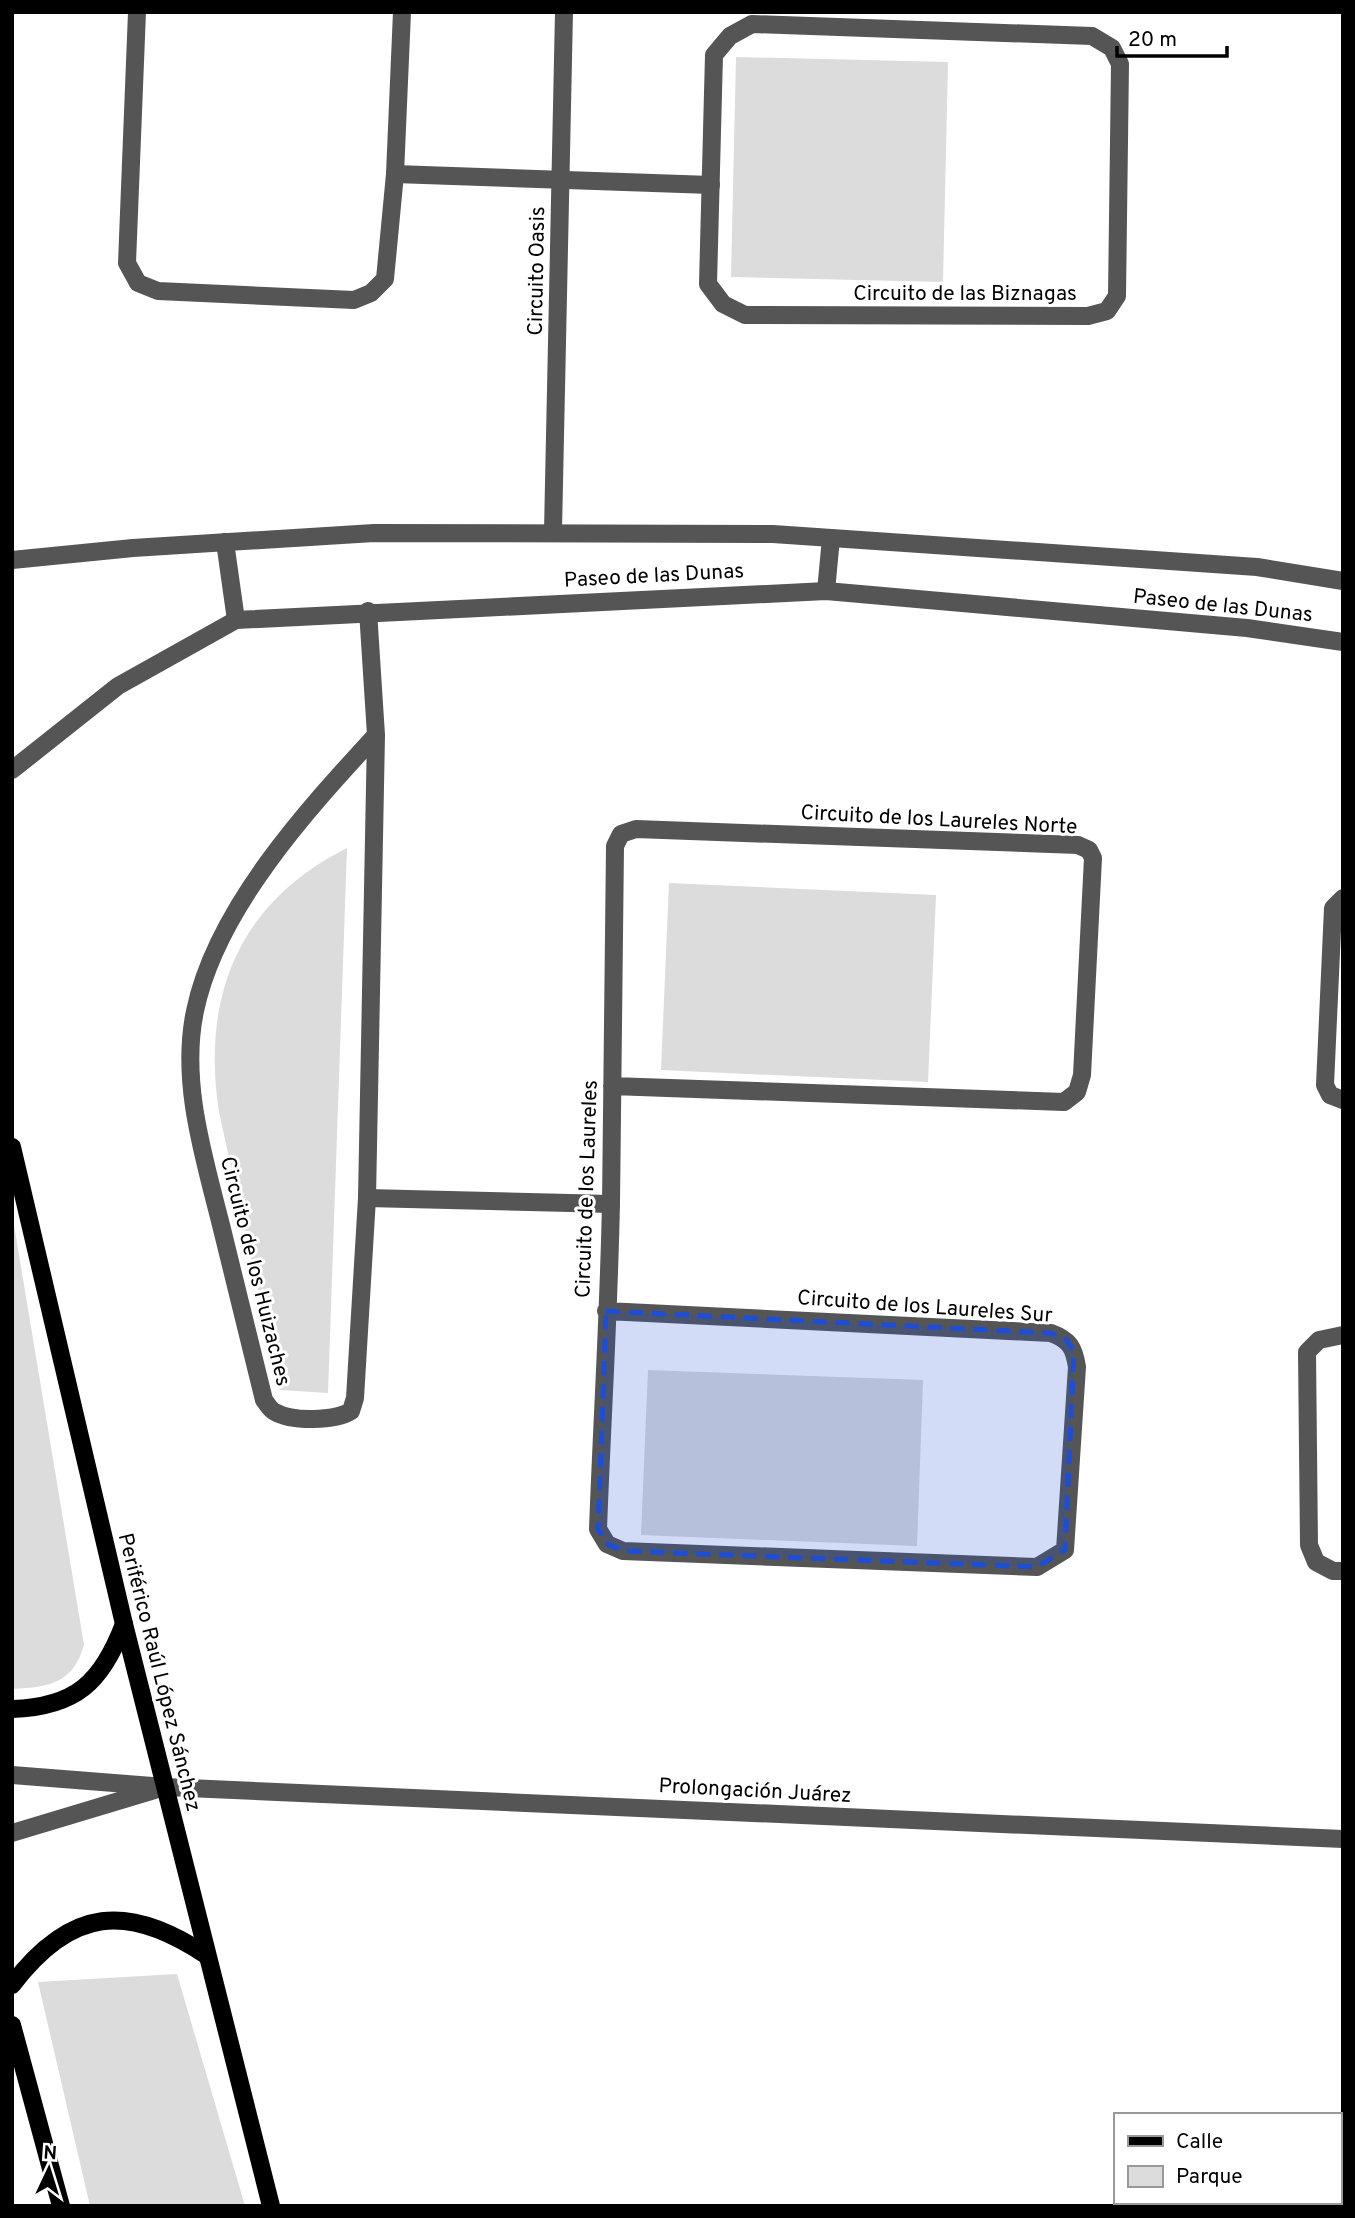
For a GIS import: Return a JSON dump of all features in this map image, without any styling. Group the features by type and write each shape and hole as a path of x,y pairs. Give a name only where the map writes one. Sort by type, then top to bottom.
{"main road":[{"name":"Periférico Raúl López Sánchez","path":"12,1147 124,1624 271,2206"},
{"path":"12,1709 41,1709 70,1698 94,1679 113,1654 124,1624"},
{"path":"12,1985 30,1961 60,1936 96,1922 135,1921 172,1933 206,1955"},
{"path":"12,2025 61,2206"}],"street":[{"path":"136,12 127,263 138,283 158,291 354,300 371,293 385,279 395,174 402,12"},
{"name":"Circuito Oasis","path":"552,531 564,12"},
{"name":"Circuito de las Biznagas","path":"752,24 1092,36 1112,48 1120,64 1117,296 1107,311 1088,316 745,315 723,304 708,284 711,185 714,55 730,36 752,24"},
{"path":"395,174 711,185"},
{"name":"Paseo de las Dunas","path":"12,560 225,542 374,533 552,531 773,534 1257,567 1343,581"},
{"path":"826,591 831,538"},
{"path":"225,542 236,620"},
{"name":"Paseo de las Dunas","path":"12,770 118,686 236,620 368,611 826,591 1247,628 1343,642"},
{"name":"Circuito de los Huizaches","path":"368,611 376,735 367,1198 355,1398 351,1411 341,1417 285,1416 272,1411 264,1400 202,1147 190,1065 194,1013 206,969 245,897 317,799 376,735"},
{"name":"Circuito de los Laureles Norte","path":"612,1086 1064,1102 1077,1092 1082,1075 1093,858 1089,850 1078,845 636,829 621,834"},
{"name":"Circuito de los Laureles","path":"607,1544 598,1529 611,1204 615,846 621,834"},
{"path":"1343,898 1333,908 1325,1085 1330,1095 1343,1100"},
{"path":"367,1198 611,1204"},
{"name":"Circuito de los Laureles Sur","path":"606,1311 1051,1333 1066,1339 1074,1351 1077,1367 1065,1550 1037,1567 623,1551 607,1544"},
{"path":"1343,1335 1319,1340 1307,1352 1309,1545 1316,1562 1333,1571 1343,1571"},
{"name":"Prolongación Juárez","path":"12,1775 165,1787 1343,1839"},
{"path":"12,1833 165,1787"}],"highlighted area":[{"path":"606,1311 1051,1333 1066,1339 1074,1351 1065,1550 1037,1567 623,1551 607,1544 598,1529"}],"green space":[{"path":"736,57 948,62 943,282 731,277"},
{"path":"347,848 328,1393 280,1390 219,1112 215,1070 216,1029 223,992 236,957 254,925 279,896 310,870"},
{"path":"669,883 936,895 928,1082 661,1070"},
{"path":"12,1213 84,1645 73,1668 58,1680 38,1687 13,1689"},
{"path":"648,1370 923,1380 917,1546 641,1535"},
{"path":"177,1974 245,2206 90,2206 38,1982"}]}
